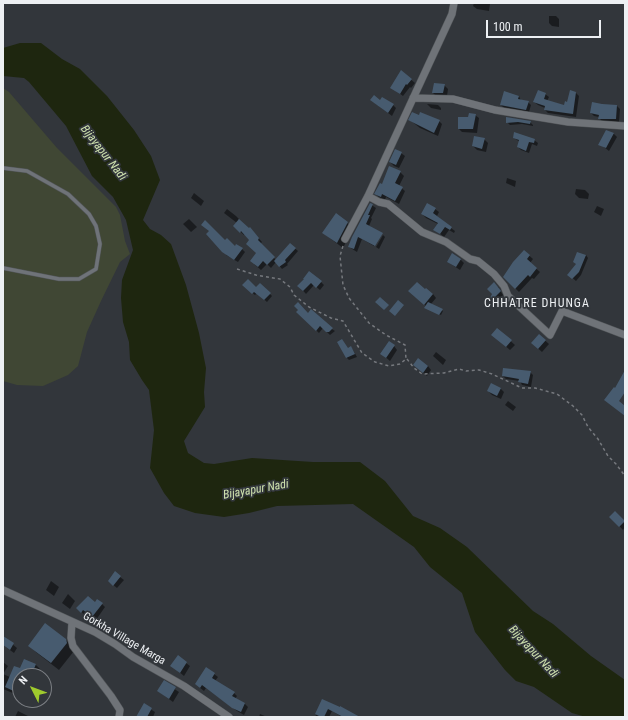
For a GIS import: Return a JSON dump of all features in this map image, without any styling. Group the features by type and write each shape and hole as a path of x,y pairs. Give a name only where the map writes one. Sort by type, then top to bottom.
{"street":[{"path":"345,239 368,196 452,14 454,3"},
{"path":"413,98 453,99 495,110 568,122 625,126"},
{"path":"368,196 379,202 388,204 422,232 446,242 470,259 478,261 494,274 504,286 508,296 550,335 562,311 625,335"},
{"name":"Gorkha Village Marga","path":"3,590 115,644 133,657 184,686 229,717"},
{"path":"72,622 71,638 73,646 111,696 120,710 119,717"}],"lane":[{"path":"3,168 26,171 68,194 89,214 96,226 100,244 96,269 79,279 59,279 3,268"}],"path":[{"path":"345,239 340,256 343,285 349,298 370,323 386,335 405,345 406,359 414,368 422,374 444,373 459,368 466,371 479,370 492,374 522,388 535,388 557,394 582,415 588,427 598,439 608,456 625,476"},
{"path":"237,269 256,275 280,279 290,287 294,295 309,307 331,318 343,321 362,353 375,362 389,366 400,364 406,359"}],"shaded area":[{"path":"3,88 9,92 57,148 116,207 120,215 125,241 130,254 120,262 101,301 87,332 78,366 68,375 43,386 17,385 3,381"}],"water":[{"name":"Bijayapur Nadi","path":"20,43 41,43 62,59 80,69 107,96 134,130 151,156 160,180 143,220 150,229 161,235 171,244 186,285 199,333 206,368 204,392 205,407 184,441 188,453 204,463 214,464 252,458 313,462 360,462 385,481 413,516 440,528 467,547 533,611 553,624 591,656 625,680 625,717 586,717 572,713 534,687 516,681 505,670 475,632 462,593 430,567 414,547 353,504 277,506 224,517 195,513 174,506 164,493 150,468 154,430 149,390 130,360 129,342 123,322 121,298 122,280 133,250 126,220 113,197 92,176 66,126 29,82 24,78 3,76 3,48"}],"building":[{"path":"401,70 412,79 407,85 406,84 400,94 390,88"},
{"path":"434,83 445,84 443,93 432,93"},
{"path":"538,90 546,93 544,99 564,105 565,101 567,102 570,90 576,92 573,114 544,110 545,106 533,102"},
{"path":"504,91 519,96 518,99 529,101 526,110 500,105"},
{"path":"374,95 380,100 382,97 394,104 388,113 370,100"},
{"path":"592,102 617,105 616,119 598,119 599,115 590,113"},
{"path":"412,112 419,115 420,112 440,120 434,133 408,120"},
{"path":"469,113 476,114 473,129 458,129 458,117 468,117"},
{"path":"506,117 531,121 530,124 518,122 506,123"},
{"path":"606,130 614,133 606,148 598,145"},
{"path":"514,132 535,139 534,143 529,142 526,151 517,147 519,140 513,138"},
{"path":"474,136 485,138 482,149 472,146"},
{"path":"395,149 402,152 396,165 389,162"},
{"path":"389,166 401,171 395,183 403,187 395,201 382,194 381,197 374,194 380,183 382,184"},
{"path":"370,203 373,204 366,224 383,233 375,246 358,237 354,249 348,247 352,237"},
{"path":"427,203 436,208 433,213 452,227 450,230 445,227 440,234 433,230 438,223 421,214"},
{"path":"336,213 348,222 337,243 322,233"},
{"path":"239,219 249,228 250,227 259,238 258,240 275,257 267,265 263,261 258,267 250,261 256,253 246,244 249,240 241,231 240,233 233,226"},
{"path":"205,220 225,240 227,238 235,246 236,244 243,248 234,260 222,252 206,234 209,231 201,225"},
{"path":"290,243 296,248 285,260 286,262 279,267 274,261"},
{"path":"524,250 530,255 527,259 537,268 530,277 528,275 515,289 503,277 513,262"},
{"path":"577,252 586,255 579,272 572,279 567,275 576,264 573,262"},
{"path":"452,253 461,259 456,267 447,262"},
{"path":"309,271 322,281 316,288 311,283 303,291 297,286"},
{"path":"248,279 256,287 260,283 271,293 264,300 254,292 252,294 242,285"},
{"path":"417,282 433,294 424,305 408,291"},
{"path":"494,282 501,291 492,300 490,298 492,294 487,289"},
{"path":"380,297 389,305 384,310 375,302"},
{"path":"398,300 404,305 395,316 389,311"},
{"path":"298,302 308,313 311,309 333,328 329,332 326,332 320,326 316,331 296,312 298,310 294,306"},
{"path":"428,302 443,309 439,315 424,308"},
{"path":"497,328 512,340 506,347 491,335"},
{"path":"539,334 546,340 538,349 531,343"},
{"path":"342,339 348,348 351,346 355,354 346,358 337,342"},
{"path":"389,341 395,345 386,358 380,354"},
{"path":"418,358 428,366 423,373 413,365"},
{"path":"503,368 531,371 528,384 518,382 519,379 502,376"},
{"path":"625,370 625,392 619,401 625,406 625,416 604,400 614,387 615,388"},
{"path":"491,383 501,388 497,396 487,391"},
{"path":"615,511 625,521 619,527 609,517"},
{"path":"115,571 121,576 113,586 108,581"},
{"path":"88,596 95,602 97,599 103,603 92,617 83,610 81,613 76,608"},
{"path":"45,623 66,639 67,643 51,663 28,646"},
{"path":"3,636 14,643 10,650 3,645"},
{"path":"178,655 187,662 180,673 170,666"},
{"path":"24,659 36,664 34,668 20,668"},
{"path":"206,667 215,673 212,678 235,692 232,696 245,703 241,712 232,708 202,685 200,688 195,684"},
{"path":"12,671 12,690 5,687"},
{"path":"164,680 176,687 169,699 157,691"},
{"path":"322,699 340,706 360,717 343,717 328,709 324,717 321,717 315,714"},
{"path":"144,703 152,708 147,717 136,717"}],"district":[{"name":"CHHATRE DHUNGA","path":"537,304"}]}
